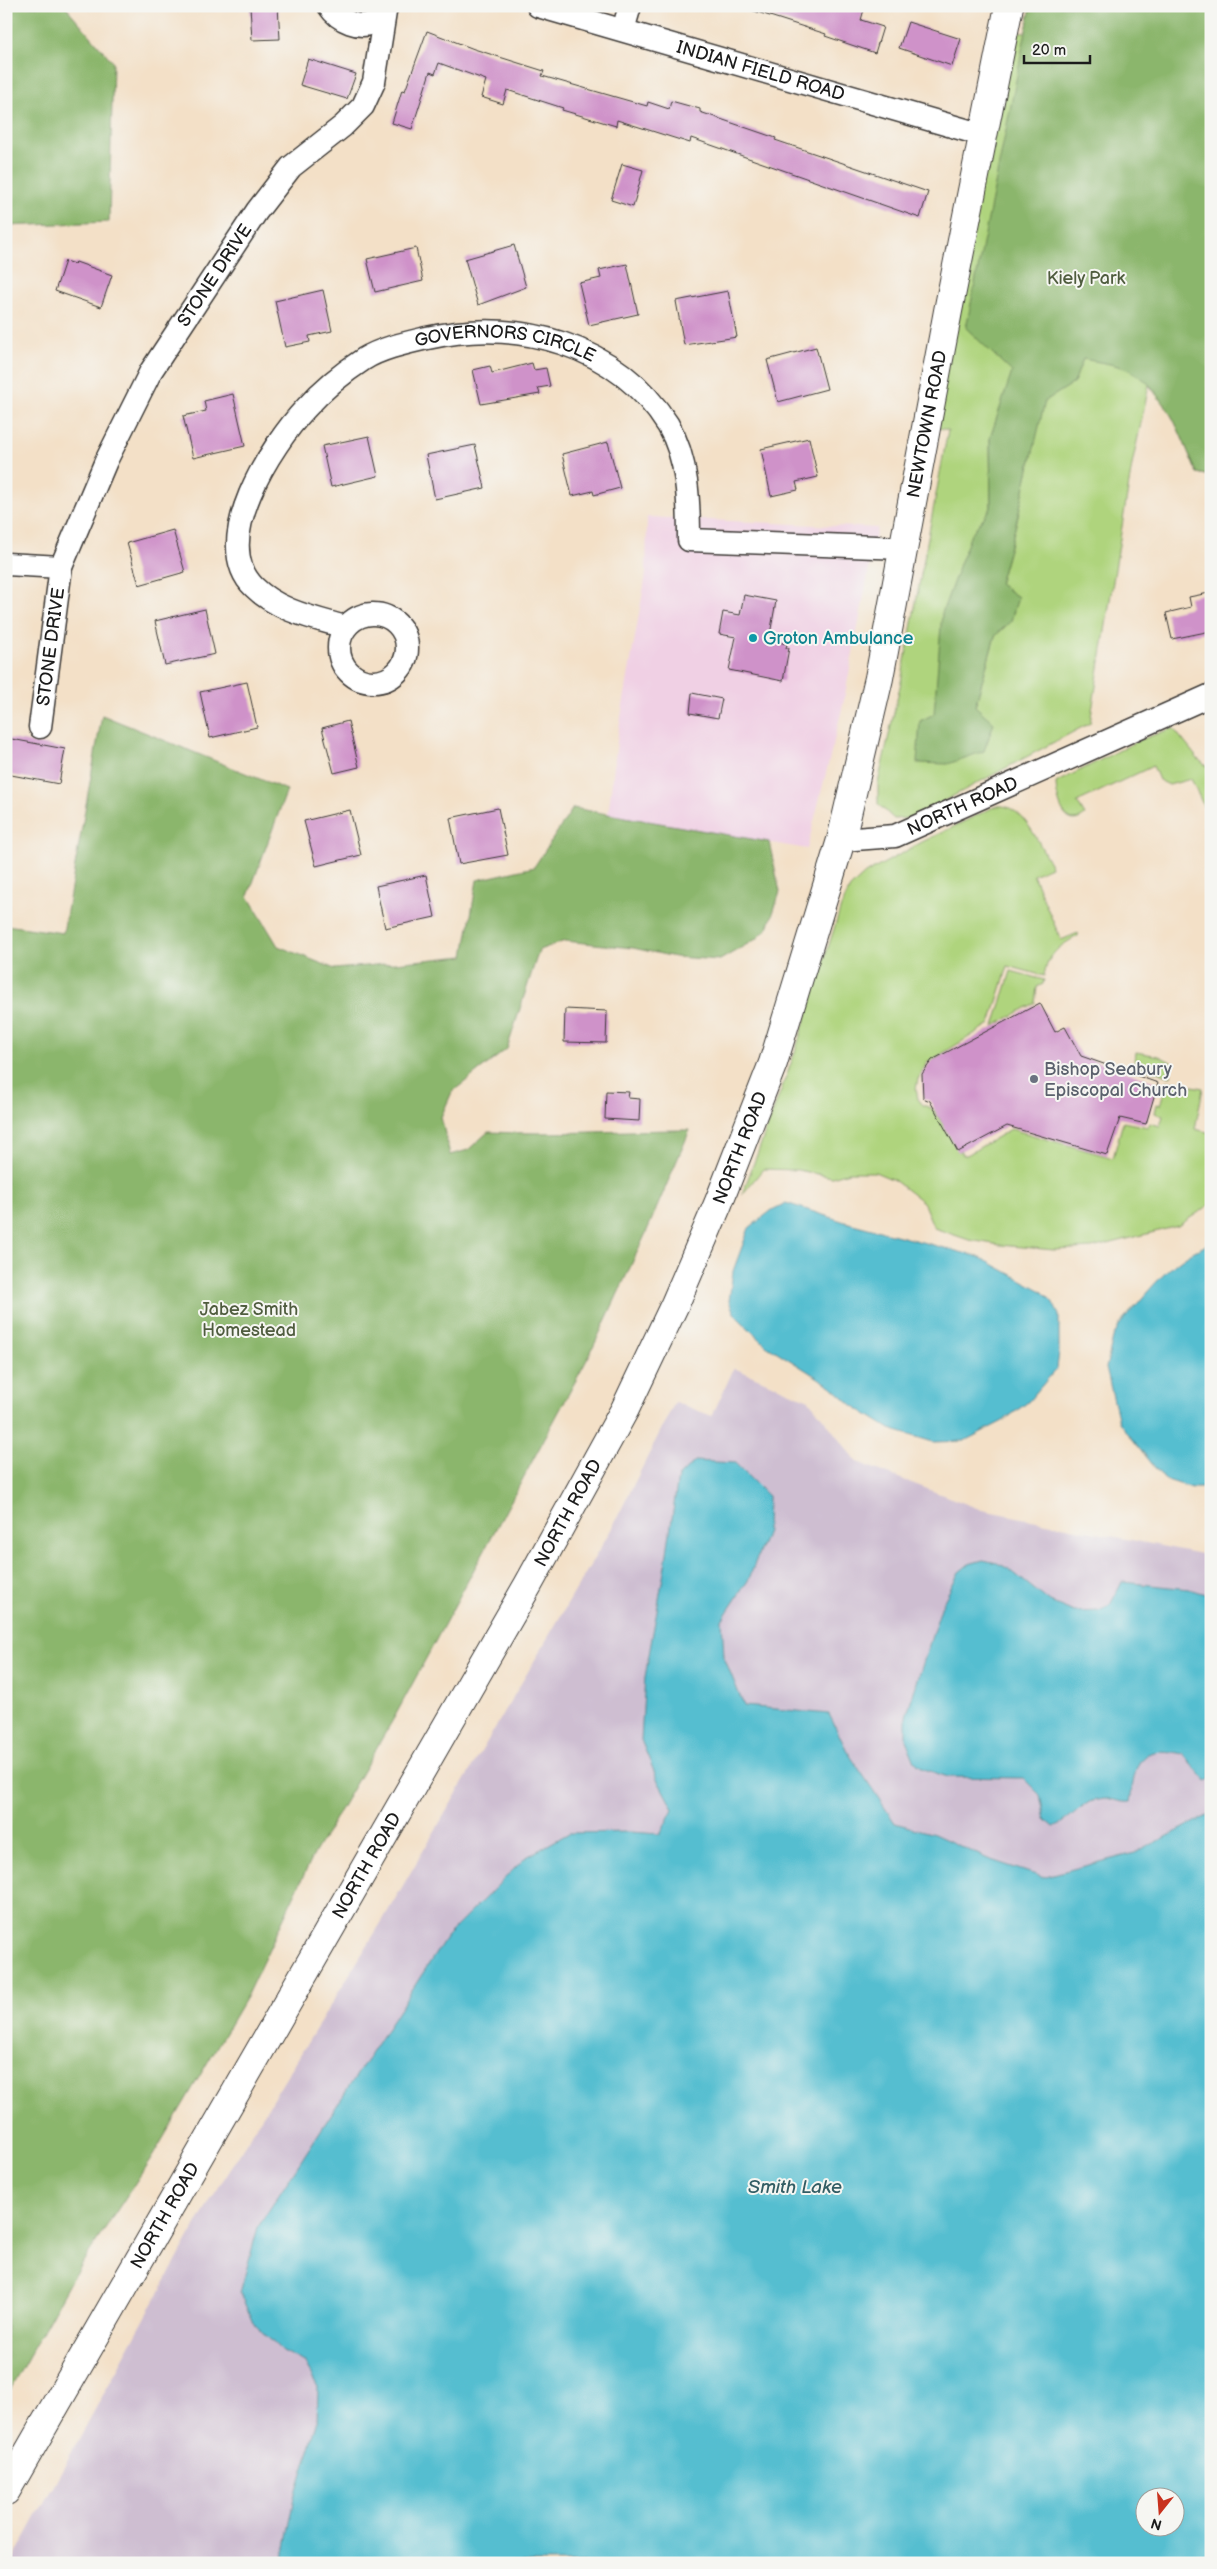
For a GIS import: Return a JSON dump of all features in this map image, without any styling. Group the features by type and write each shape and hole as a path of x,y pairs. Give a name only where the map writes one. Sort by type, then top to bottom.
{"main road":[{"name":"NEWTOWN ROAD","path":"841,840 879,678 1009,6"},
{"name":"NORTH ROAD","path":"6,2491 528,1585 625,1409 675,1304 741,1147 773,1063 841,840"}],"street":[{"path":"329,6 335,16 346,22 363,24 377,20 386,6"},
{"name":"STONE DRIVE","path":"40,727 61,567 106,461 151,371 211,279 283,176 343,126 363,106 374,82 386,6"},
{"name":"INDIAN FIELD ROAD","path":"538,6 983,135"},
{"path":"623,30 630,6"},
{"name":"GOVERNORS CIRCLE","path":"345,627 285,608 268,599 252,586 242,569 238,549 241,516 259,476 286,432 323,392 364,359 401,344 442,335 484,330 536,335 567,343 613,369 654,406 669,427 682,458 688,503 689,540 904,548"},
{"name":"STONE DRIVE","path":"6,564 61,567"},
{"name":"NORTH ROAD","path":"841,840 895,836 1211,695"}],"shaded area":[{"path":"647,517 877,528 843,705 807,849 608,815 618,734 646,574"},
{"name":"Smith Lake","path":"734,1368 809,1400 857,1462 982,1510 1211,1556 1211,2563 11,2563 201,2216 381,1923 612,1528 675,1402 712,1416"}],"green space":[{"path":"6,6 65,6 113,62 109,222 6,226"},
{"name":"Kiely Park","path":"1031,6 1211,6 1211,476 1197,473 1172,416 1154,390 1143,379 1131,371 1120,367 1083,359 1074,383 1045,401 1015,528 999,584 1018,597 1011,621 995,636 975,706 994,723 984,751 948,764 917,763 920,721 934,714 942,613 971,534 991,508 990,438 1012,372 966,328"},
{"name":"Kiely Park","path":"1003,29 1211,59 1211,476 1197,473 1174,419 1149,385 1132,465 1090,723 912,818 894,819 878,804 878,783 901,682 948,430 934,427","holes":["990,438 1034,447 1015,528 999,584 1011,621 995,636 975,707 920,721 934,715 971,534 991,509"]},
{"name":"Jabez Smith Homestead","path":"102,715 287,790 248,896 278,946 335,969 464,956 477,880 534,867 573,808 769,842 780,892 768,928 758,938 720,960 675,957 633,948 565,941 539,950 507,1049 452,1092 441,1117 450,1155 468,1150 488,1132 690,1130 646,1233 590,1354 394,1718 313,1856 246,1997 151,2159 71,2280 6,2397 6,925 63,933"},
{"path":"1173,728 1198,759 1211,770 1211,822 1191,779 1169,785 1159,780 1153,766 1077,802 1085,815 1078,819 1072,820 1063,811 1056,783 1140,740"},
{"path":"996,806 1006,807 1014,811 1029,826 1050,863 1051,867 1033,875 1061,940 1078,933 1078,936 1060,947 1051,956 1044,976 1008,966 990,1024 927,1063 918,1079 916,1089 918,1099 923,1105 933,1109 963,1155 967,1155 1011,1129 1113,1158 1123,1122 1148,1127 1150,1123 1160,1126 1163,1116 1155,1113 1157,1104 1160,1105 1167,1081 1203,1088 1195,1129 1211,1133 1211,1204 1178,1226 1092,1248 1054,1250 969,1240 934,1228 923,1202 894,1180 875,1172 849,1172 832,1177 798,1170 763,1169 742,1195 793,1058 841,907 850,888 865,874 922,842"},
{"path":"1011,971 1044,980 1043,984 1037,987 1035,1003 994,1026"},
{"path":"1136,1052 1159,1056 1171,1062 1171,1076 1134,1065"}],"water":[{"path":"786,1203 845,1222 979,1257 1042,1291 1052,1301 1059,1315 1057,1368 1028,1402 1003,1421 964,1441 933,1442 890,1429 852,1405 831,1386 766,1345 735,1315 729,1301 733,1271 749,1228 772,1210"},
{"path":"1211,1244 1211,1488 1192,1488 1164,1479 1119,1422 1106,1368 1113,1338 1120,1324 1172,1267 1184,1257"},
{"name":"Smith Lake","path":"695,1461 735,1463 768,1496 767,1531 749,1579 722,1620 724,1657 744,1706 829,1714 847,1751 895,1823 934,1834 988,1859 1042,1877 1135,1853 1211,1814 1211,2563 282,2563 295,2497 317,2424 318,2387 304,2362 282,2351 253,2323 240,2293 258,2227 447,1936 525,1858 569,1833 630,1832 660,1834 673,1809 658,1781 641,1740 645,1677 666,1560 678,1477"},
{"path":"983,1560 997,1563 1009,1569 1050,1602 1074,1612 1099,1611 1110,1605 1122,1582 1189,1589 1211,1596 1211,1779 1206,1781 1183,1754 1156,1752 1148,1754 1137,1767 1130,1802 1104,1798 1096,1799 1054,1827 1045,1819 1040,1795 1023,1778 948,1777 924,1769 915,1762 906,1740 906,1716 942,1605 959,1572 969,1564"}],"building":[{"path":"250,6 278,6 280,39 252,40"},
{"path":"751,6 865,6 861,20 883,27 875,53 825,36 826,34 751,10"},
{"path":"908,22 961,39 952,66 899,48"},
{"path":"427,31 474,49 544,71 542,76 647,106 648,102 669,109 671,101 700,109 700,112 776,138 775,140 928,192 920,218 691,138 690,143 617,120 616,126 562,110 563,108 507,90 503,104 481,97 486,80 439,63 435,74 430,72 412,129 392,123 402,90 405,91"},
{"path":"308,59 356,74 347,99 300,85"},
{"path":"622,164 643,170 633,207 611,200"},
{"path":"514,245 526,287 478,305 465,259"},
{"path":"416,248 423,281 375,292 367,259"},
{"path":"65,261 74,264 76,262 112,275 101,307 55,291"},
{"path":"627,264 638,314 589,325 579,283 601,278 599,270"},
{"path":"323,290 332,331 309,336 310,342 285,347 275,301"},
{"path":"728,291 737,337 684,345 676,301"},
{"path":"816,347 827,389 778,402 767,360"},
{"path":"532,363 534,370 546,368 550,386 538,388 540,394 481,404 473,370 490,366 492,373"},
{"path":"233,394 245,446 193,458 183,416 206,411 204,401"},
{"path":"369,436 378,476 331,487 322,446"},
{"path":"809,438 818,477 796,482 798,490 771,496 761,449"},
{"path":"608,442 620,488 594,495 593,491 572,496 562,454"},
{"path":"475,445 485,488 435,499 426,455"},
{"path":"173,530 185,572 139,585 127,543"},
{"path":"1209,593 1211,631 1172,639 1166,613 1191,607 1189,597"},
{"name":"Groton Ambulance","path":"744,595 776,601 769,640 787,644 786,648 789,648 783,681 729,670 736,637 719,634 723,612 740,615"},
{"path":"205,609 215,654 165,665 155,621"},
{"path":"247,682 257,727 210,738 200,692"},
{"path":"692,693 722,699 718,718 690,713"},
{"path":"348,721 359,767 334,773 322,728"},
{"path":"6,738 65,749 59,784 6,774"},
{"path":"498,808 508,855 459,864 450,818"},
{"path":"350,810 361,855 316,866 304,821"},
{"path":"426,875 435,917 385,928 376,886"},
{"name":"Bishop Seabury Episcopal Church","path":"1040,1003 1055,1032 1065,1027 1081,1056 1158,1083 1146,1124 1120,1118 1107,1155 1007,1126 958,1152 930,1101 923,1098 922,1074 932,1060"},
{"path":"565,1009 607,1011 606,1043 564,1042"},
{"path":"606,1091 629,1092 628,1098 640,1099 639,1121 605,1119"}],"place":[{"name":"Groton Ambulance","path":"753,638"},
{"name":"Bishop Seabury Episcopal Church","path":"1034,1079"}]}
